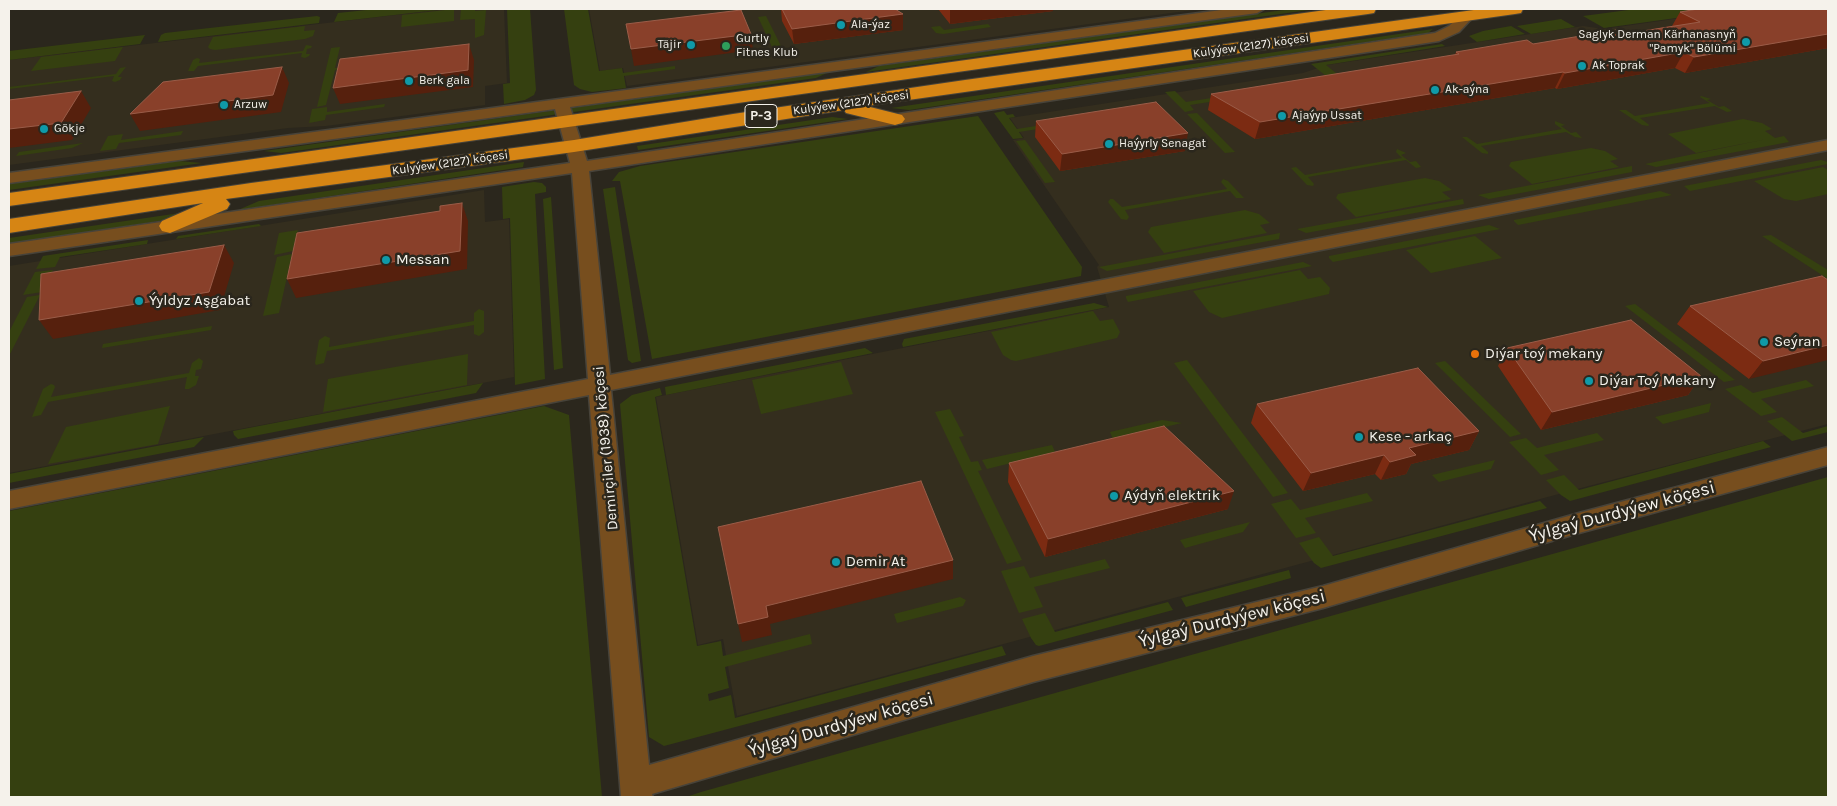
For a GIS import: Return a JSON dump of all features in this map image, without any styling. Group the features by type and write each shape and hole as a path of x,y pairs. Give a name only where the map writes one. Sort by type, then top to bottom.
{"highway":[{"name":"Kulyýew (2127) köçesi","path":"9,200 256,165 564,112 834,84 1096,45 1368,9"},
{"name":"Kulyýew (2127) köçesi","path":"9,226 251,189 577,157 733,120 1515,9"},
{"path":"834,84 866,61"},
{"path":"836,106 895,119"},
{"path":"215,150 256,165"},
{"path":"170,226 251,189"}],"street":[{"path":"9,178 215,150 564,112 866,61 1257,9"},
{"path":"9,250 170,226 577,157 895,119 1439,37 1454,29 1467,16"},
{"name":"Demirçiler (1938) köçesi","path":"564,112 577,157 637,791"},
{"path":"9,500 1828,145"},
{"name":"Ýylgaý Durdyýew köçesi","path":"637,791 1033,669 1323,597 1579,523 1828,456"}],"shaded area":[{"path":"447,9 504,9 507,83 485,86 485,105 326,126 288,128 9,165 9,60"},
{"path":"589,9 1201,9 627,86 623,68 600,71"},
{"path":"1743,9 1828,9 1828,424 1581,488 737,716 723,639 698,645 656,397 1109,307 1097,267 1099,265 1013,140 1024,138 1010,118 1303,73 1327,65 1583,26 1604,29"},
{"path":"484,190 485,222 509,219 514,377 9,473 9,266"}],"green space":[{"path":"376,9 446,9 334,22 338,13"},
{"path":"454,9 454,21 401,27 402,15"},
{"path":"461,9 486,10 484,35 475,38 475,19 460,20"},
{"path":"507,9 530,9 536,90 534,95 525,100 504,104 503,84 510,83"},
{"path":"564,9 588,9 599,71 622,68 623,73 675,66 675,69 624,76 626,88 592,92 580,89 574,85"},
{"path":"1291,9 1316,9 866,72 879,66"},
{"path":"1636,9 1741,9 1604,28 1583,16"},
{"path":"766,16 781,46 772,47 758,17"},
{"path":"320,17 319,23 158,42 161,35 165,33"},
{"path":"1561,19 1575,27 1531,34 1517,26"},
{"path":"988,24 991,27 943,34 936,33 931,27 940,26 944,30"},
{"path":"305,26 304,31 315,30 313,36 305,39 215,50 208,47 213,37"},
{"path":"1511,26 1525,34 1477,42 1469,36 1483,31"},
{"path":"1433,29 1428,33 909,110 891,108"},
{"path":"145,35 140,44 9,60 9,51"},
{"path":"1442,44 1445,46 1326,65 1342,78 1340,87 1311,64"},
{"path":"306,45 312,46 307,49 306,54 310,54 305,58 301,57 302,53 198,66 194,71 188,71 193,60 197,58 200,59 199,63 303,51"},
{"path":"123,47 115,61 31,71 41,57"},
{"path":"340,47 335,68 363,67 335,70 326,105 317,107 331,48"},
{"path":"126,67 118,77 122,77 120,80 115,82 112,81 114,76 9,89 9,87 116,74 120,68"},
{"path":"829,72 816,78 281,153 264,151"},
{"path":"1175,91 1186,102 1231,95 1235,98 1190,105 1194,110 1185,112 1165,92"},
{"path":"1701,96 1711,99 1707,100 1719,107 1724,106 1732,111 1727,112 1715,106 1640,118 1648,126 1642,125 1619,110 1626,110 1635,116 1710,103"},
{"path":"385,104 384,107 326,115 325,120 309,123 312,109 327,107 327,112"},
{"path":"1004,111 1007,115 1013,114 1015,117 1009,118 1017,129 1067,121 1069,124 1019,132 1023,138 1013,139 994,113"},
{"path":"1197,113 1235,152 1225,153 1187,114"},
{"path":"978,116 1082,267 1081,276 652,359 620,181 612,181 619,172 640,166"},
{"path":"832,117 848,119 638,150 637,146"},
{"path":"1743,119 1762,123 1772,129 1765,131 1775,138 1784,136 1789,142 1656,167 1645,164 1767,139 1696,153 1668,134"},
{"path":"1555,121 1565,125 1561,126 1571,133 1576,132 1582,138 1575,137 1566,132 1481,146 1488,154 1482,153 1462,137 1467,137 1477,144 1562,129 1555,124"},
{"path":"183,131 181,135 119,143 116,149 100,151 108,136 123,134 121,140"},
{"path":"1025,140 1055,182 1045,183 1016,141"},
{"path":"83,143 72,148 16,156 19,152"},
{"path":"1591,148 1605,151 1618,159 1610,161 1619,167 1532,184 1509,166 1511,162"},
{"path":"1397,149 1406,153 1401,155 1410,162 1416,161 1421,167 1416,168 1406,160 1308,177 1314,184 1313,186 1307,185 1291,168 1296,167 1305,175 1402,158 1396,152"},
{"path":"1821,160 1828,162 1828,164 1690,191 1684,186"},
{"path":"179,161 202,163 9,190 9,184"},
{"path":"524,162 523,167 238,210 259,201"},
{"path":"1632,166 1632,172 1489,199 1478,195"},
{"path":"1823,167 1828,170 1828,194 1796,201 1784,199 1754,181"},
{"path":"1425,178 1439,181 1452,190 1442,192 1451,199 1356,217 1336,198 1338,194"},
{"path":"1223,179 1228,181 1244,198 1236,198 1230,191 1125,210 1129,217 1127,220 1121,219 1108,202 1110,199 1113,199 1122,207 1227,189 1221,182"},
{"path":"534,182 542,183 546,187 546,192 535,194 545,379 515,385 510,218 503,219 502,187"},
{"path":"615,187 641,361 632,363 628,360 603,189"},
{"path":"1660,191 1672,195 1518,225 1514,221 1514,220"},
{"path":"551,197 563,368 554,370 543,199"},
{"path":"1463,199 1464,204 1306,233 1297,229"},
{"path":"1245,210 1259,214 1270,223 1260,225 1267,233 1164,253 1148,232 1151,227"},
{"path":"187,212 172,219 9,244 9,238"},
{"path":"259,224 261,226 176,239 178,236"},
{"path":"1489,225 1500,229 1333,262 1329,258 1329,256"},
{"path":"298,230 293,251 274,255 279,233"},
{"path":"1280,233 1279,239 1107,271 1099,267"},
{"path":"1771,235 1828,270 1828,279 1762,236"},
{"path":"1475,236 1502,258 1431,273 1406,250"},
{"path":"148,240 147,244 60,257 55,267 36,269 43,256"},
{"path":"292,254 279,313 263,316 277,257"},
{"path":"1303,262 1312,266 1128,302 1126,298 1126,296"},
{"path":"53,270 42,292 23,295 35,272"},
{"path":"1300,270 1308,279 1320,277 1330,288 1329,294 1222,318 1209,312 1193,291"},
{"path":"40,295 9,356 9,332 27,297"},
{"path":"1094,303 1108,307 903,347 902,344 904,339"},
{"path":"1635,304 1735,380 1724,382 1625,306"},
{"path":"479,309 484,311 484,332 479,336 474,334 474,325 327,351 324,363 316,365 315,363 319,340 325,336 330,338 329,347 474,321 474,313"},
{"path":"1093,311 1100,321 1113,319 1120,332 1117,338 1016,361 1003,355 991,332"},
{"path":"212,326 211,330 102,348 103,344"},
{"path":"865,348 873,353 666,395 665,387"},
{"path":"468,354 467,385 323,412 328,379"},
{"path":"199,358 203,361 201,369 196,370 195,376 199,376 196,385 189,389 185,389 187,377 48,402 41,415 32,417 43,389 51,384 55,387 51,397 189,373 192,363"},
{"path":"1187,360 1288,493 1273,497 1174,363"},
{"path":"1445,361 1521,434 1510,437 1435,363"},
{"path":"841,362 853,394 761,414 752,380"},
{"path":"1806,380 1814,386 1761,399 1777,412 1761,416 1725,389 1741,385 1753,393"},
{"path":"483,383 476,393 238,439 233,431"},
{"path":"660,388 662,395 655,397 697,646 721,641 723,656 810,634 812,644 725,667 729,688 708,694 709,701 731,695 735,718 1002,646 1006,655 664,746 649,737 620,404 632,395"},
{"path":"1711,403 1709,412 1663,424 1655,417"},
{"path":"170,406 158,444 48,464 66,427"},
{"path":"544,406 569,415 602,797 9,797 9,511"},
{"path":"950,409 964,436 959,437 971,462 978,461 982,470 978,471 1022,560 1007,564 935,412"},
{"path":"1782,417 1803,433 1828,426 1828,432 1792,441 1767,421"},
{"path":"1162,420 1182,423 1113,439 1110,432"},
{"path":"1597,433 1604,440 1544,455 1559,470 1541,475 1509,442 1526,438 1537,448"},
{"path":"204,437 194,447 9,483 9,474"},
{"path":"1763,441 1771,447 1570,501 1546,480 1564,475 1579,490"},
{"path":"1052,445 1055,452 987,469 982,460"},
{"path":"1495,460 1491,469 1439,482 1432,475"},
{"path":"1828,477 1828,797 686,797 701,792"},
{"path":"1367,493 1373,501 1305,518 1316,533 1296,538 1271,504 1291,499 1300,510"},
{"path":"1540,501 1547,508 1321,568 1314,563 1299,543 1319,537 1333,556"},
{"path":"1250,522 1243,532 1185,548 1180,540"},
{"path":"1105,559 1110,568 1034,587 1043,607 1019,613 1001,571 1024,566 1030,578"},
{"path":"1289,570 1291,578 1186,607 1181,598"},
{"path":"960,597 966,600 963,606 897,623 894,614"},
{"path":"1168,602 1173,610 1039,646 1031,638 1022,619 1045,613 1055,632"}],"building":[{"path":"782,9 895,9 903,14 792,29"},
{"path":"1698,9 1828,9 1828,34 1694,57 1684,52 1260,122 1211,94 1459,54 1456,52 1527,40 1533,44 1616,30 1624,34 1700,22 1680,12"},
{"path":"741,10 751,34 631,49 626,24"},
{"path":"469,44 468,70 333,88 340,59"},
{"path":"282,67 273,95 130,114 163,82"},
{"path":"81,91 61,123 9,129 9,100"},
{"path":"1156,102 1188,133 1062,154 1036,121"},
{"path":"462,203 460,251 287,279 297,233 440,211 440,206"},
{"path":"224,245 209,292 39,320 41,274"},
{"name":"Seýran","path":"1822,276 1828,280 1828,345 1763,361 1690,306"},
{"name":"Diýar Toý Mekany","path":"1631,320 1701,376 1552,412 1507,348"},
{"name":"Kese - arkaç","path":"1418,368 1479,431 1409,448 1416,455 1390,462 1384,455 1311,473 1257,404"},
{"name":"Aýdyň elektrik","path":"1164,426 1234,491 1048,539 1009,463"},
{"name":"Demir At","path":"921,481 953,560 766,606 768,617 738,624 718,527"}],"place":[{"name":"Ala-ýaz","path":"841,25"},
{"name":"Saglyk Derman Kärhanasnyň \"Pamyk\" Bölümi","path":"1746,42"},
{"name":"Täjir","path":"691,45"},
{"name":"Gurtly Fitnes Klub","path":"726,46"},
{"name":"Ak Toprak","path":"1582,66"},
{"name":"Berk gala","path":"409,81"},
{"name":"Ak-aýna","path":"1435,90"},
{"name":"Arzuw","path":"224,105"},
{"name":"Ajaýyp Ussat","path":"1282,116"},
{"name":"Gökje","path":"44,129"},
{"name":"Haýyrly Senagat","path":"1109,144"},
{"name":"Messan","path":"386,260"},
{"name":"Ýyldyz Aşgabat","path":"139,301"},
{"name":"Seýran","path":"1764,342"},
{"name":"Diýar toý mekany","path":"1475,354"},
{"name":"Diýar Toý Mekany","path":"1589,381"},
{"name":"Kese - arkaç","path":"1359,437"},
{"name":"Aýdyň elektrik","path":"1114,496"},
{"name":"Demir At","path":"836,562"}]}
